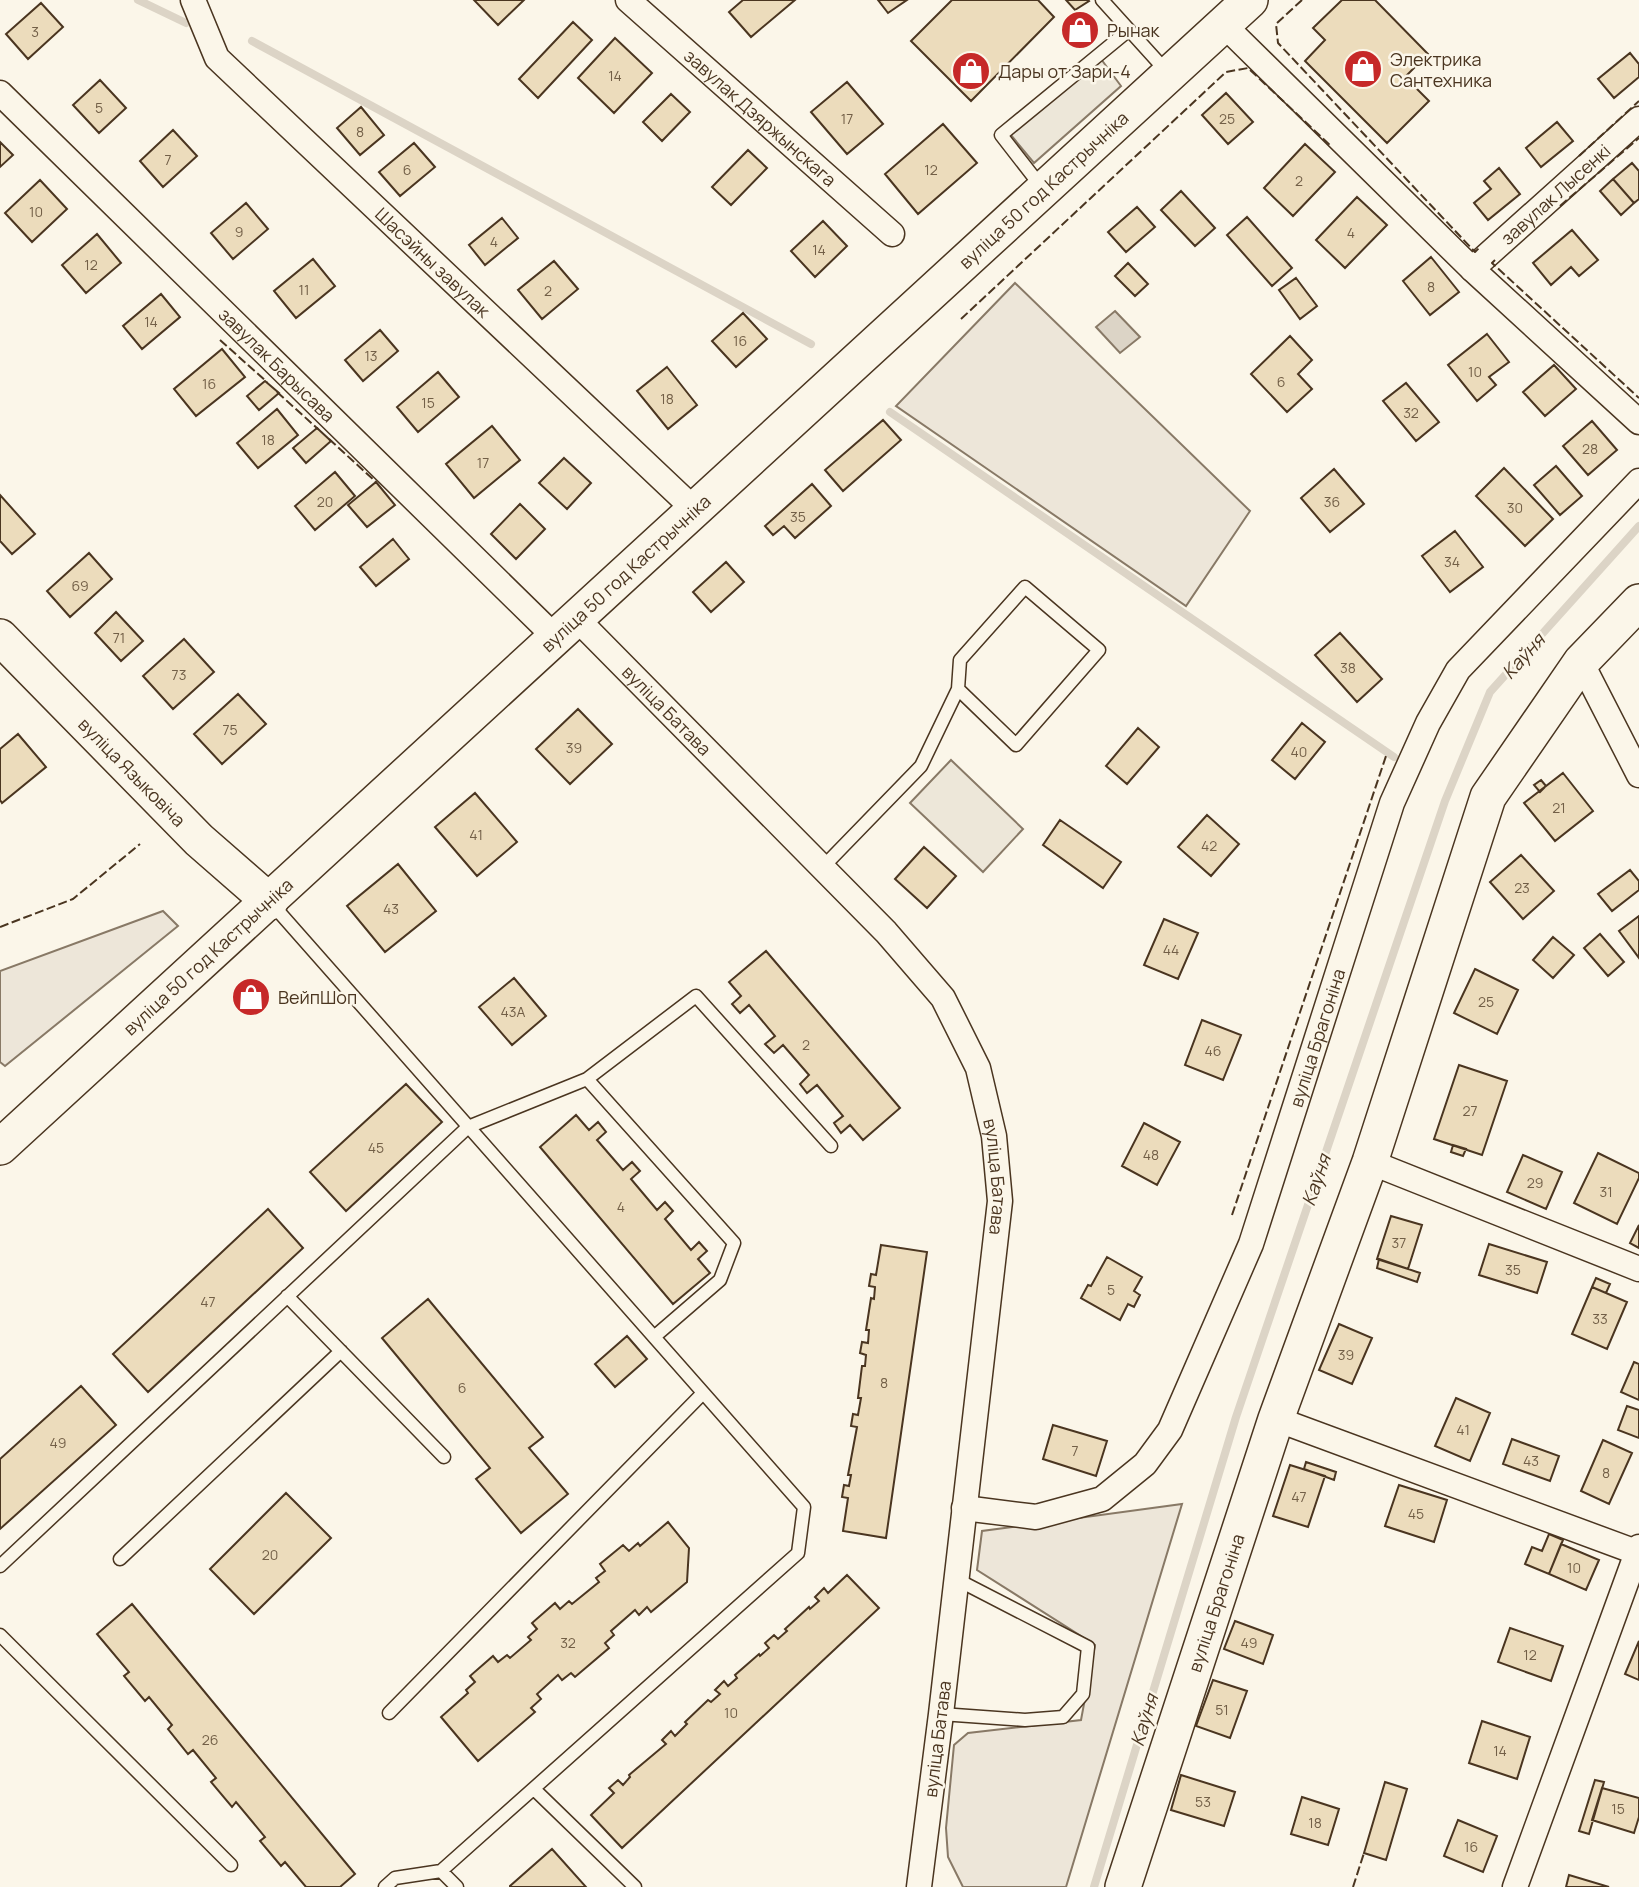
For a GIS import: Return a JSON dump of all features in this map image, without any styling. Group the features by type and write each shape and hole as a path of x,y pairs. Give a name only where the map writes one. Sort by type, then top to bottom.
{"street":[{"name":"Шасэйны завулак","path":"193,0 217,58 696,511"},
{"name":"завулак Дзяржынскага","path":"628,0 892,234"},
{"name":"вуліца 50 год Кастрычніка","path":"0,1147 1250,0"},
{"path":"1224,24 1472,269 1639,422"},
{"name":"завулак Барысава","path":"0,93 566,628"},
{"name":"завулак Лысенкі","path":"1472,269 1639,118"},
{"name":"вуліца Брагоніна","path":"964,1508 1036,1517 1102,1499 1145,1464 1170,1430 1251,1244 1392,803 1428,723 1458,670 1639,481"},
{"name":"вуліца Брагоніна","path":"1123,1887 1276,1419 1370,1162 1488,797 1581,662 1639,602"},
{"name":"вуліца Батава","path":"566,628 823,867 886,932 943,999 978,1068 994,1136 1000,1201 920,1876"},
{"name":"вуліца Языковіча","path":"0,637 199,840 270,902"},
{"path":"1581,662 1639,775"},
{"path":"1370,1162 1639,1269"},
{"path":"1276,1419 1638,1550 1515,1887"},
{"path":"920,1876 940,1887"}],"lane":[{"path":"1102,0 1168,74"},
{"path":"1043,189 1001,135 1129,30"},
{"path":"823,867 921,766 958,689 960,660 1025,587 1100,650 1016,745 958,689"},
{"path":"270,902 804,1507 798,1553 441,1871 395,1878 385,1887"},
{"path":"0,1566 468,1127 587,1079 696,996 831,1146"},
{"path":"587,1079 734,1243 720,1280 654,1337"},
{"path":"287,1296 444,1457"},
{"path":"120,1559 341,1351"},
{"path":"389,1713 703,1393"},
{"path":"941,1714 1025,1720 1063,1717 1083,1694 1088,1647 956,1579"},
{"path":"0,1635 231,1865"},
{"path":"534,1789 635,1887"},
{"path":"441,1871 457,1887"}],"shaded area":[{"path":"1101,59 1121,86 1034,163 1010,134"},
{"path":"1015,283 1250,511 1186,606 896,406"},
{"path":"1115,311 1140,337 1120,353 1096,327"},
{"path":"951,760 1023,829 983,872 910,803"},
{"path":"163,911 178,926 5,1066 0,1062 0,971"},
{"path":"1182,1504 1066,1887 963,1887 948,1857 946,1828 954,1745 968,1733 1081,1720 1095,1645 977,1570 982,1531"}],"building":[{"path":"474,0 524,0 498,25"},
{"path":"743,0 795,0 751,37 729,12"},
{"path":"878,0 907,0 888,13"},
{"name":"Дары от Зари-4","path":"952,0 1038,0 1054,17 971,101 911,41"},
{"path":"1066,0 1088,0 1089,1 1075,10"},
{"name":"Электрика Сантехника","path":"1342,0 1375,0 1428,54 1405,77 1429,101 1387,143 1305,61 1325,40 1313,28"},
{"path":"41,3 63,27 28,59 6,34"},
{"path":"573,22 592,40 538,98 519,79"},
{"path":"615,38 652,73 614,113 578,78"},
{"path":"1630,53 1639,64 1639,77 1614,98 1598,79"},
{"path":"100,80 126,108 99,133 73,105"},
{"path":"847,82 883,124 847,154 811,112"},
{"path":"1226,93 1253,122 1228,144 1202,115"},
{"path":"671,94 690,112 662,141 643,122"},
{"path":"361,107 384,135 360,155 337,128"},
{"path":"1557,122 1573,141 1541,167 1526,148"},
{"path":"943,124 977,163 918,214 885,174"},
{"path":"173,130 197,156 163,187 140,161"},
{"path":"0,142 13,155 0,167"},
{"path":"414,143 435,167 400,196 379,172"},
{"path":"1305,144 1335,172 1293,216 1264,188"},
{"path":"748,150 767,168 731,205 712,187"},
{"path":"1632,163 1639,171 1639,199 1634,203 1613,179"},
{"path":"1499,168 1520,194 1488,220 1474,203 1491,189 1484,181"},
{"path":"1613,179 1634,203 1621,215 1600,191"},
{"path":"40,180 67,209 32,242 5,213"},
{"path":"1181,191 1215,228 1195,246 1161,210"},
{"path":"1357,197 1387,225 1345,268 1316,240"},
{"path":"246,203 268,229 233,259 211,233"},
{"path":"1137,207 1155,227 1126,252 1108,232"},
{"path":"1247,217 1292,268 1272,286 1227,235"},
{"path":"502,218 518,238 485,265 469,245"},
{"path":"823,221 847,246 815,277 791,251"},
{"path":"1572,230 1598,260 1579,276 1571,267 1551,285 1533,263"},
{"path":"97,234 121,263 86,293 62,265"},
{"path":"1431,257 1459,292 1430,315 1403,281"},
{"path":"313,259 335,286 296,318 274,291"},
{"path":"554,261 578,289 542,319 518,290"},
{"path":"1128,263 1148,284 1135,296 1115,276"},
{"path":"1296,278 1317,306 1300,319 1279,290"},
{"path":"161,294 180,317 142,349 123,326"},
{"path":"743,313 767,339 736,367 712,341"},
{"path":"380,330 398,351 363,381 345,360"},
{"path":"1487,334 1509,362 1489,377 1496,385 1477,401 1448,365"},
{"path":"1290,336 1312,360 1298,374 1312,389 1287,412 1251,374"},
{"path":"222,349 245,377 196,416 174,389"},
{"path":"1554,365 1576,389 1545,416 1523,392"},
{"path":"667,367 697,405 668,429 637,391"},
{"path":"438,372 459,397 418,432 397,407"},
{"path":"265,381 279,393 259,410 247,396"},
{"path":"1406,383 1439,422 1416,441 1383,401"},
{"path":"277,409 298,435 258,468 237,443"},
{"path":"883,420 901,440 843,491 825,470"},
{"path":"1592,421 1617,450 1588,475 1563,446"},
{"path":"492,426 520,460 474,498 446,464"},
{"path":"317,428 331,441 306,463 293,448"},
{"path":"564,458 591,483 567,509 539,483"},
{"path":"1556,466 1582,496 1560,515 1534,485"},
{"path":"1504,468 1553,519 1525,546 1476,496"},
{"path":"1334,469 1364,504 1330,532 1301,498"},
{"path":"335,472 355,496 315,530 295,506"},
{"path":"376,482 395,505 367,527 348,505"},
{"path":"812,484 831,506 795,538 784,526 773,535 765,526"},
{"path":"0,495 35,534 12,554 0,541"},
{"path":"520,504 545,529 516,559 491,534"},
{"path":"1455,531 1483,567 1450,592 1422,556"},
{"path":"393,539 409,559 376,586 360,567"},
{"path":"89,553 112,579 70,617 47,591"},
{"path":"726,562 744,582 711,612 693,592"},
{"path":"116,612 143,641 121,661 95,633"},
{"path":"1340,633 1382,679 1357,702 1315,655"},
{"path":"184,639 214,672 173,709 143,676"},
{"path":"238,694 266,724 222,764 194,734"},
{"path":"578,709 612,744 570,784 536,749"},
{"path":"1302,723 1325,742 1295,779 1272,760"},
{"path":"1138,728 1159,747 1127,784 1106,766"},
{"path":"18,734 46,767 2,803 0,749"},
{"path":"1563,773 1593,811 1555,841 1524,803"},
{"path":"1541,780 1546,786 1540,792 1534,785"},
{"path":"475,793 517,842 477,876 435,827"},
{"path":"1207,815 1239,844 1211,876 1178,847"},
{"path":"1060,820 1121,862 1103,888 1043,845"},
{"path":"924,847 956,876 927,908 895,879"},
{"path":"1521,855 1554,891 1523,919 1490,882"},
{"path":"398,864 436,911 385,952 347,906"},
{"path":"1630,870 1639,881 1639,890 1612,911 1598,894"},
{"path":"1639,916 1639,958 1619,931"},
{"path":"1164,919 1198,933 1178,979 1144,965"},
{"path":"1600,934 1624,962 1608,976 1584,948"},
{"path":"1553,937 1574,955 1553,978 1533,960"},
{"path":"766,951 900,1108 863,1140 850,1125 841,1133 834,1123 843,1116 817,1085 807,1093 800,1084 809,1075 783,1045 774,1053 765,1044 775,1036 749,1005 740,1013 732,1004 741,996 729,982"},
{"path":"1475,969 1518,990 1497,1034 1454,1013"},
{"path":"514,978 546,1016 512,1045 479,1007"},
{"name":"ВейпШоп","path":"248,983 263,1000 253,1010 238,993"},
{"path":"1202,1020 1241,1035 1223,1080 1185,1065"},
{"path":"1459,1065 1507,1081 1482,1155 1434,1139"},
{"path":"406,1084 442,1122 346,1211 310,1172"},
{"path":"576,1115 589,1130 598,1122 606,1132 597,1140 623,1170 632,1162 640,1171 631,1179 657,1210 665,1202 673,1211 665,1219 691,1250 699,1242 707,1251 698,1259 710,1273 673,1304 540,1147"},
{"path":"1144,1123 1180,1142 1157,1185 1122,1166"},
{"path":"1453,1145 1466,1149 1463,1156 1451,1152"},
{"path":"1598,1153 1639,1173 1617,1224 1574,1203"},
{"path":"1523,1155 1562,1172 1546,1209 1507,1192"},
{"path":"268,1209 303,1248 148,1392 113,1354"},
{"path":"1391,1216 1422,1225 1408,1269 1377,1259"},
{"path":"1639,1225 1639,1248 1630,1243"},
{"path":"1489,1244 1547,1262 1537,1293 1479,1275"},
{"path":"881,1245 927,1252 886,1538 843,1531 848,1498 842,1497 844,1485 849,1486 851,1475 848,1475 857,1427 851,1426 853,1414 858,1415 862,1366 865,1366 866,1355 860,1353 862,1342 868,1343 869,1330 866,1330 871,1298 874,1299 875,1287 869,1286 871,1274 876,1275"},
{"path":"1107,1257 1142,1277 1134,1291 1140,1295 1134,1307 1128,1304 1120,1320 1081,1298"},
{"path":"1379,1259 1420,1273 1417,1282 1377,1268"},
{"path":"1596,1278 1610,1284 1606,1293 1592,1287"},
{"path":"1592,1287 1627,1302 1607,1349 1572,1334"},
{"path":"428,1299 543,1437 529,1448 568,1494 521,1533 476,1479 490,1468 382,1338"},
{"path":"1339,1324 1372,1338 1352,1384 1319,1370"},
{"path":"627,1336 647,1359 615,1387 595,1364"},
{"path":"1634,1362 1639,1364 1639,1400 1621,1392"},
{"path":"81,1386 116,1425 0,1529 0,1459"},
{"path":"1456,1398 1490,1413 1470,1461 1435,1446"},
{"path":"1627,1406 1639,1410 1639,1438 1618,1430"},
{"path":"1053,1425 1107,1441 1096,1476 1043,1459"},
{"path":"1512,1439 1559,1456 1550,1481 1503,1464"},
{"path":"1603,1440 1632,1453 1609,1504 1581,1491"},
{"path":"1306,1462 1336,1472 1334,1480 1304,1469"},
{"path":"1290,1465 1325,1476 1308,1527 1273,1516"},
{"path":"1399,1485 1447,1500 1434,1542 1385,1526"},
{"path":"286,1493 331,1538 254,1614 210,1569"},
{"path":"668,1522 689,1548 687,1582 651,1612 647,1607 639,1615 635,1610 611,1631 614,1635 605,1643 609,1648 575,1677 571,1673 562,1680 558,1675 537,1694 541,1699 531,1708 535,1712 478,1761 441,1717 468,1693 466,1690 475,1682 470,1676 493,1656 498,1662 507,1655 510,1658 531,1640 528,1637 537,1629 532,1623 555,1603 560,1609 569,1601 572,1604 599,1582 596,1578 605,1571 600,1564 623,1545 629,1551 638,1543 640,1546"},
{"path":"1549,1534 1563,1540 1549,1574 1525,1564 1532,1547 1542,1551"},
{"path":"1561,1544 1599,1560 1586,1590 1549,1574"},
{"path":"847,1575 879,1608 622,1848 591,1815 614,1793 609,1788 618,1780 623,1785 629,1775 666,1744 662,1740 671,1731 675,1736 708,1700 711,1702 720,1694 715,1690 724,1681 728,1686 737,1678 735,1675 769,1648 765,1643 774,1635 778,1639 787,1631 785,1629 819,1601 815,1597 824,1588 828,1593"},
{"path":"132,1604 355,1874 340,1887 306,1887 285,1862 281,1866 260,1841 265,1837 236,1802 232,1807 211,1782 216,1778 193,1750 188,1754 168,1729 172,1725 149,1697 145,1701 124,1676 129,1672 97,1634"},
{"path":"1235,1621 1273,1635 1263,1664 1224,1649"},
{"path":"1510,1628 1563,1646 1551,1681 1498,1662"},
{"path":"1639,1641 1639,1680 1625,1674"},
{"path":"1213,1680 1247,1691 1230,1738 1196,1726"},
{"path":"1482,1721 1530,1737 1517,1779 1469,1763"},
{"path":"1181,1775 1235,1792 1224,1826 1171,1810"},
{"path":"1595,1780 1604,1782 1589,1834 1579,1831"},
{"path":"1385,1782 1407,1789 1386,1860 1364,1853"},
{"path":"1602,1788 1639,1798 1639,1817 1634,1833 1592,1820"},
{"path":"1302,1797 1339,1809 1328,1845 1291,1834"},
{"path":"1458,1820 1497,1836 1483,1872 1444,1856"},
{"path":"552,1849 586,1887 510,1887 510,1886"},
{"path":"1569,1875 1609,1887 1566,1887"}],"waterway":[{"path":"138,0 186,23"},
{"path":"252,41 811,344"},
{"path":"890,412 1394,757"},
{"name":"Каўня","path":"1094,1887 1236,1417 1445,801 1490,692 1639,526"}],"fence":[{"path":"1302,0 1276,24 1278,43 1475,252 1479,248"},
{"path":"961,319 1226,72 1248,68 1332,147"},
{"path":"1579,156 1639,101"},
{"path":"1560,206 1639,138"},
{"path":"1495,260 1492,263 1639,398"},
{"path":"220,340 267,382"},
{"path":"277,392 318,429"},
{"path":"329,439 376,482"},
{"path":"1232,1215 1386,756"},
{"path":"0,927 73,899 140,844"},
{"path":"1353,1887 1364,1853"}],"place":[{"name":"Рынак","path":"1080,30"},
{"name":"Электрика Сантехника","path":"1363,69"},
{"name":"Дары от Зари-4","path":"971,71"},
{"name":"ВейпШоп","path":"251,997"}]}
